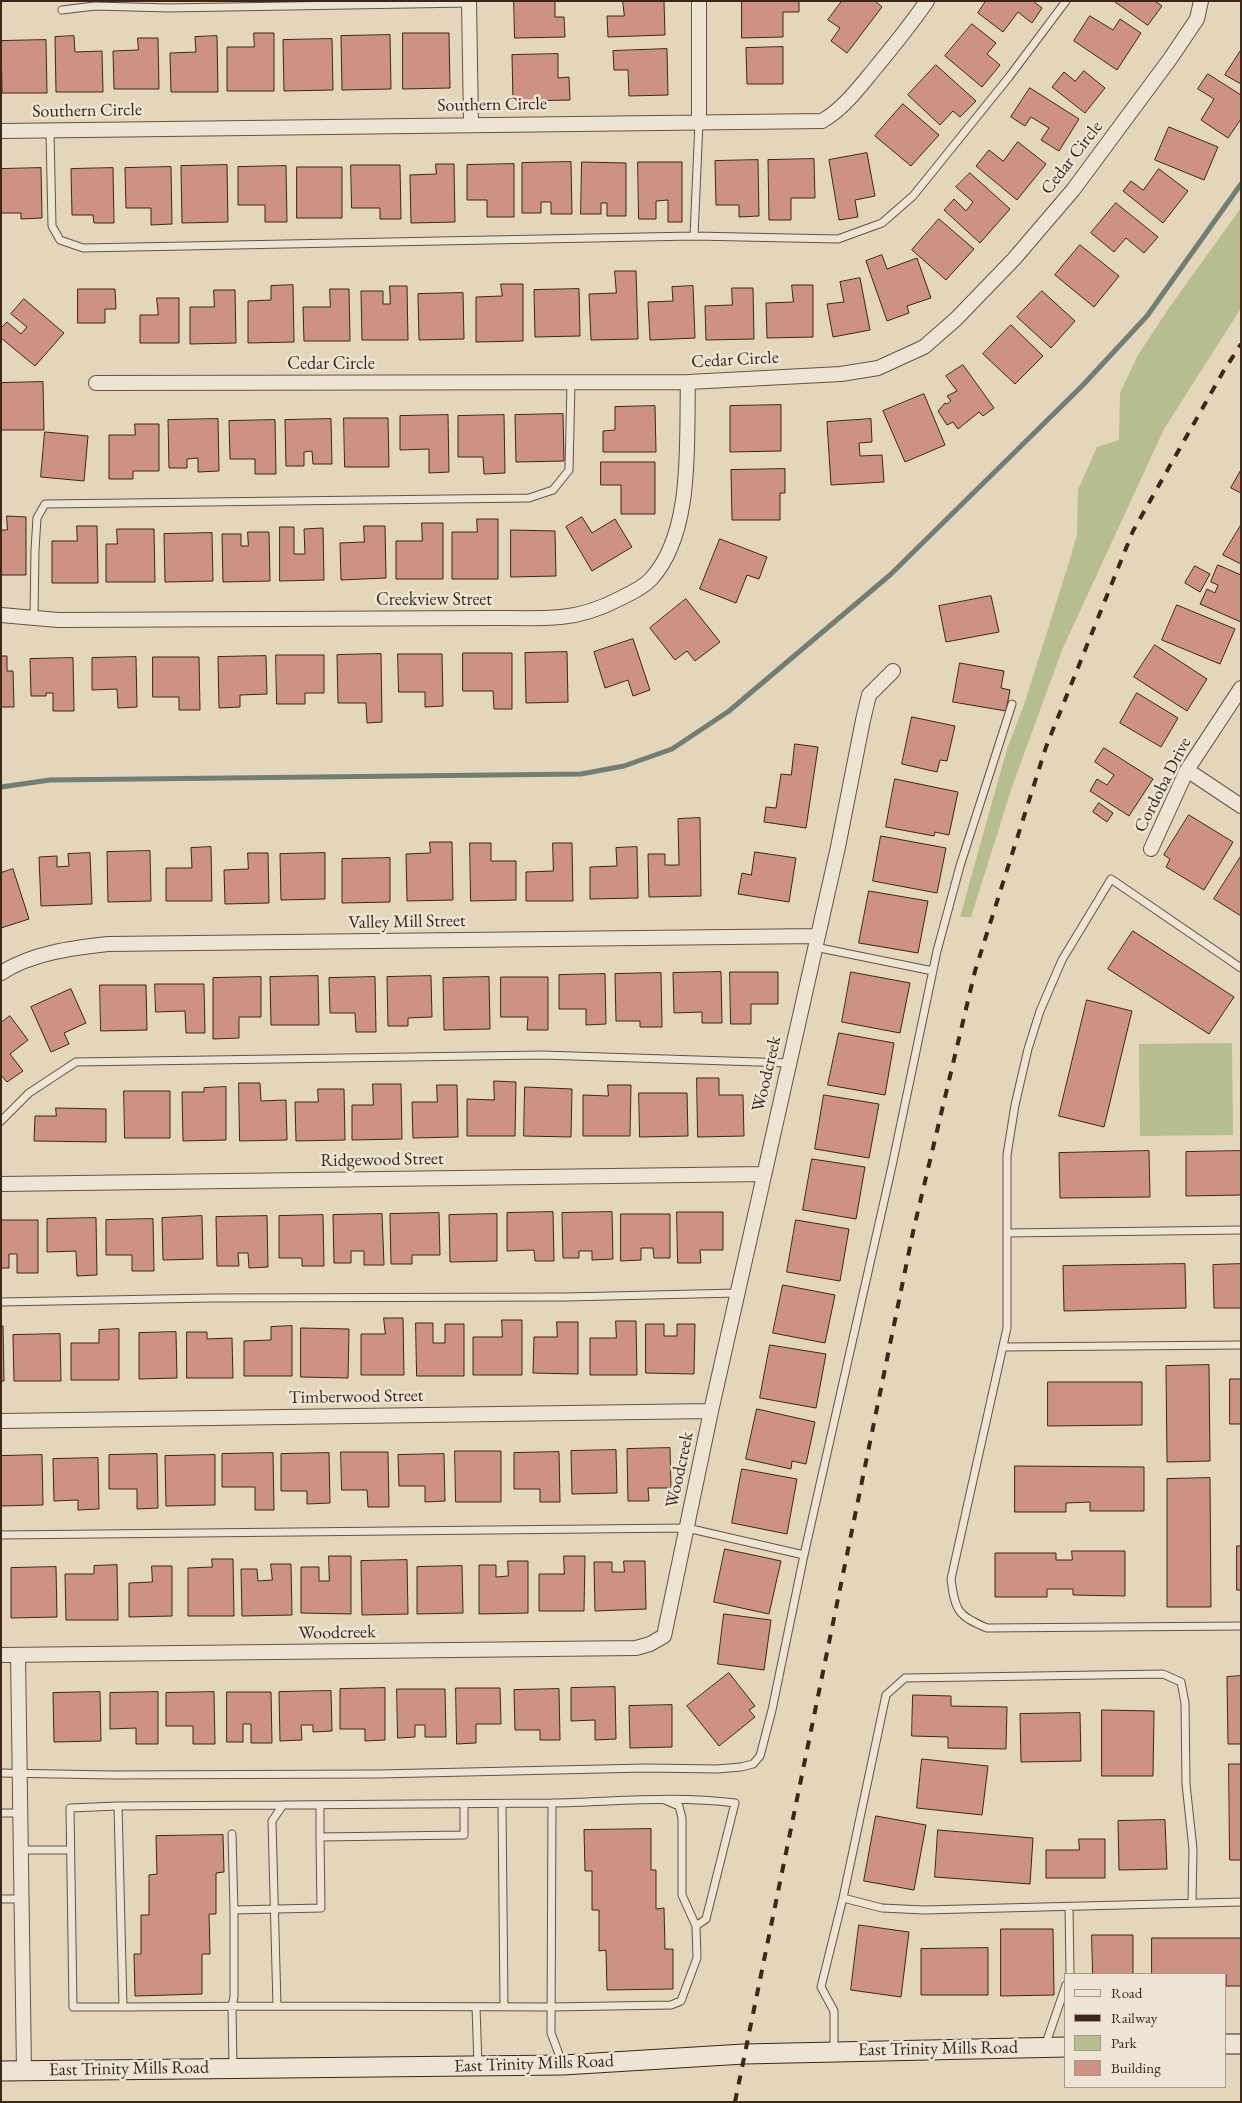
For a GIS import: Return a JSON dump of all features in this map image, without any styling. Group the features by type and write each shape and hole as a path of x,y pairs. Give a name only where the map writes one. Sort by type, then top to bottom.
{"main road":[{"path":"1227,2044 1241,2044"},
{"name":"East Trinity Mills Road","path":"1,2071 563,2065 744,2054 1064,2047"}],"street":[{"path":"699,1 699,122"},
{"name":"Southern Circle","path":"1,132 471,124 822,121 831,117 856,92 909,28 927,1"},
{"name":"Cedar Circle","path":"96,384 688,382 841,374 878,368 924,347 956,319 1014,259 1073,190 1170,59 1197,19 1201,1"},
{"path":"469,2 471,124"},
{"name":"Creekview Street","path":"1,615 58,620 502,618 560,617 600,609 650,581 664,563 678,532 678,524 684,502 688,382"},
{"name":"Woodcreek","path":"1,1655 636,1648 650,1644 664,1636 869,696 893,671"},
{"name":"Cordoba Drive","path":"1151,849 1187,770 1241,688"},
{"path":"1187,770 1241,806"},
{"name":"Valley Mill Street","path":"1,973 39,956 108,944 817,941"},
{"name":"Ridgewood Street","path":"1,1184 764,1174"},
{"name":"Timberwood Street","path":"1,1421 712,1411"},
{"path":"18,1655 24,2070"}],"lane":[{"path":"50,131 52,226 60,240 82,248 694,236 838,239 882,223 913,196 1009,78 1066,1"},
{"path":"62,10 95,6 168,8 469,2"},
{"path":"694,236 699,122"},
{"path":"34,618 37,518 45,504 529,498 553,490 570,470 572,382"},
{"path":"1,1773 112,1775 378,1774 646,1768 717,1769 753,1764 760,1756 772,1710 804,1555 892,1166 933,971 960,866 1012,704"},
{"path":"1241,968 1111,879 1062,960 1040,1011 1028,1049 1015,1105 1007,1155 1007,1328 951,1579 954,1602 965,1619 987,1628 1241,1626"},
{"path":"817,941 933,971"},
{"path":"1,1121 29,1092 76,1062 542,1055 789,1063"},
{"path":"1007,1233 1241,1230"},
{"path":"1,1302 211,1298 567,1297 738,1293"},
{"path":"1004,1347 1241,1345"},
{"path":"1,1535 687,1528 804,1555"},
{"path":"834,2051 834,2011 821,1987 843,1898 886,1695 905,1678 1163,1674 1181,1682 1185,1703 1186,1784 1193,1849 1192,1903"},
{"path":"665,1800 679,1806 682,1818 682,1895 696,1926 697,1958 681,2001 671,2005 73,2008 70,1808 118,1806 502,1804 665,1800 720,1801 735,1804 706,1919 696,1926"},
{"path":"552,1803 551,2033 563,2065"},
{"path":"320,1837 464,1835 464,1804"},
{"path":"502,1804 504,2007"},
{"path":"277,2006 272,1821 283,1805"},
{"path":"234,1910 321,1908 320,1805"},
{"path":"118,1806 123,2007"},
{"path":"1,1813 20,1813"},
{"path":"232,1834 234,1910 233,2068"},
{"path":"21,1850 70,1850"},
{"path":"843,1898 882,1908 924,1910 1241,1902"},
{"path":"1,1899 22,1899"},
{"path":"1069,1907 1070,1973"},
{"path":"1044,2047 1064,1991"},
{"path":"476,2007 478,2066"}],"green space":[{"path":"1241,208 1241,308 1164,429 1062,650 1012,787 971,917 960,917 1007,749 1025,702 1077,535 1078,490 1097,447 1119,440 1120,393 1138,355 1171,305"},
{"path":"1232,1043 1233,1135 1140,1136 1139,1044"}],"building":[{"path":"514,1 555,1 555,17 564,17 565,37 515,38"},
{"path":"623,1 664,1 665,35 608,37 607,16 624,16"},
{"path":"742,1 799,1 799,12 783,12 783,37 742,38"},
{"path":"842,1 875,1 882,7 847,53 831,41 840,28 828,20"},
{"path":"986,1 1033,1 1042,8 1032,23 1018,12 1003,32 978,13"},
{"path":"1114,1 1155,1 1162,6 1148,25"},
{"path":"1090,16 1113,30 1120,19 1141,33 1117,70 1074,41"},
{"path":"972,24 996,43 987,54 1000,65 982,87 945,56"},
{"path":"254,33 274,33 274,91 227,91 227,47 254,47"},
{"path":"403,33 449,33 450,88 403,89"},
{"path":"390,35 391,89 342,90 341,36"},
{"path":"74,36 75,52 102,51 103,92 56,92 55,37"},
{"path":"217,36 218,92 171,92 170,53 196,52 195,37"},
{"path":"138,38 158,38 159,89 114,89 113,51 138,50"},
{"path":"332,39 333,90 284,91 283,40"},
{"path":"46,40 47,93 2,93 1,41"},
{"path":"783,47 783,84 747,84 746,48"},
{"path":"667,49 668,95 629,96 628,70 614,70 613,51"},
{"path":"1241,50 1241,84 1225,75"},
{"path":"558,54 558,78 569,77 570,100 513,101 512,55"},
{"path":"936,65 976,101 960,117 953,111 940,125 908,95"},
{"path":"1084,71 1105,88 1085,113 1052,87 1064,72 1075,81"},
{"path":"1208,74 1241,95 1241,119 1228,138 1201,120 1214,99 1198,89"},
{"path":"1030,88 1079,119 1059,151 1041,140 1049,128 1031,117 1025,126 1011,117"},
{"path":"903,104 939,135 911,166 875,136"},
{"path":"1169,127 1218,147 1204,180 1155,160"},
{"path":"1018,142 1046,164 1017,200 976,166 989,150 1003,161"},
{"path":"867,153 875,196 855,200 858,217 839,220 829,160"},
{"path":"814,159 815,198 791,198 791,220 769,220 768,160"},
{"path":"758,160 759,216 739,217 739,205 716,205 715,161"},
{"path":"571,162 572,214 551,214 551,202 541,202 541,213 522,213 522,163"},
{"path":"582,162 626,163 626,216 607,216 607,203 601,203 601,214 581,214"},
{"path":"638,162 682,162 682,222 668,222 668,200 656,201 656,219 639,219"},
{"path":"436,164 454,164 455,222 411,223 410,175 436,174"},
{"path":"514,164 514,217 487,217 487,200 467,200 467,165"},
{"path":"227,165 228,222 182,223 181,166"},
{"path":"351,165 400,165 401,219 380,219 380,208 352,208"},
{"path":"286,166 287,222 265,222 265,205 238,205 238,167"},
{"path":"171,167 172,224 151,225 151,208 126,208 125,168"},
{"path":"297,167 342,167 342,218 297,218"},
{"path":"41,168 42,218 21,219 21,213 1,213 1,169"},
{"path":"113,168 114,223 94,223 93,215 72,215 71,169"},
{"path":"1159,169 1188,191 1163,223 1123,191 1131,181 1143,190"},
{"path":"970,173 1010,209 980,243 944,210 954,199 966,211 973,202 956,187"},
{"path":"1116,203 1158,237 1144,253 1126,238 1114,252 1091,233"},
{"path":"939,219 974,249 946,280 912,250"},
{"path":"1080,245 1119,276 1094,307 1055,275"},
{"path":"882,255 887,269 917,258 931,298 907,306 909,313 887,321 866,261"},
{"path":"615,271 636,271 638,339 591,340 589,294 616,293"},
{"path":"860,278 870,330 833,337 827,304 844,302 840,282"},
{"path":"501,284 523,284 523,341 476,342 476,297 502,296"},
{"path":"293,285 294,342 248,343 248,301 271,300 271,286"},
{"path":"792,285 813,285 813,337 767,338 766,303 793,302"},
{"path":"390,286 407,286 408,340 362,340 361,291 383,291 383,304 390,304"},
{"path":"693,286 695,338 650,340 648,302 673,301 672,287"},
{"path":"732,288 753,288 754,339 706,340 705,306 732,305"},
{"path":"78,289 115,289 116,309 105,309 105,323 78,323"},
{"path":"330,289 349,289 350,341 304,341 303,307 330,307"},
{"path":"579,289 580,336 535,337 534,290"},
{"path":"214,290 235,290 236,343 190,344 190,307 214,307"},
{"path":"1042,291 1075,321 1051,348 1017,317"},
{"path":"463,293 464,339 419,340 418,294"},
{"path":"157,298 179,298 179,343 140,343 140,315 158,315"},
{"path":"24,299 64,333 35,366 1,338 1,328 7,322 21,334 27,327 11,314"},
{"path":"1011,325 1043,356 1015,384 983,354"},
{"path":"963,365 994,408 983,416 979,412 958,429 953,422 947,425 938,411 945,403 947,404 951,401 947,396 957,391 946,376"},
{"path":"43,382 44,430 1,430 1,383"},
{"path":"924,394 945,445 905,462 883,411"},
{"path":"781,405 781,451 730,452 730,406"},
{"path":"655,406 656,452 603,452 603,431 615,430 615,407"},
{"path":"563,414 564,461 516,462 515,415"},
{"path":"448,415 449,472 429,473 429,449 400,450 400,416"},
{"path":"504,415 505,473 484,474 483,457 458,457 458,416"},
{"path":"344,418 388,418 389,467 345,467"},
{"path":"218,419 219,471 198,472 198,458 187,459 187,468 169,468 168,420"},
{"path":"331,419 332,464 313,464 312,451 304,452 304,466 286,466 285,420"},
{"path":"871,419 872,442 859,443 860,456 882,455 884,482 831,485 827,422"},
{"path":"275,420 276,474 255,474 255,459 230,459 229,421"},
{"path":"135,424 159,424 159,471 133,471 133,479 109,479 109,435 135,435"},
{"path":"45,432 88,436 84,481 41,477"},
{"path":"601,462 655,462 655,514 621,514 621,485 601,485"},
{"path":"785,469 785,493 780,493 780,520 732,520 731,470"},
{"path":"1241,470 1241,493 1231,488"},
{"path":"7,516 26,517 26,575 1,575 1,530 7,530"},
{"path":"582,517 592,533 615,519 632,547 592,571 566,527"},
{"path":"477,519 498,519 498,579 452,579 452,532 477,532"},
{"path":"422,523 443,523 443,579 396,579 396,541 422,541"},
{"path":"1241,525 1241,564 1223,555"},
{"path":"77,526 97,526 98,583 52,583 52,541 77,541"},
{"path":"364,526 385,526 386,578 341,580 340,543 364,542"},
{"path":"280,527 294,527 294,554 305,554 304,529 323,528 324,580 280,581"},
{"path":"117,529 154,529 155,582 106,582 106,544 117,544"},
{"path":"511,530 555,531 556,576 511,577"},
{"path":"248,532 269,532 270,581 223,582 222,534 241,534 241,546 248,546"},
{"path":"212,533 213,581 165,582 164,534"},
{"path":"720,539 767,557 759,579 747,575 736,603 700,589"},
{"path":"1218,565 1241,575 1241,622 1200,604 1207,589 1215,593 1218,585 1211,582"},
{"path":"1195,566 1210,574 1200,592 1185,583"},
{"path":"991,596 999,632 946,642 939,606"},
{"path":"686,599 720,642 695,661 687,651 675,660 650,628"},
{"path":"1177,605 1235,629 1220,664 1162,640"},
{"path":"633,639 650,690 633,696 628,680 605,688 594,652"},
{"path":"1155,645 1207,679 1187,711 1134,677"},
{"path":"567,652 568,702 526,703 525,653"},
{"path":"463,653 512,653 512,709 494,709 493,691 463,691"},
{"path":"381,654 382,722 367,723 366,703 338,703 337,655"},
{"path":"398,654 442,654 443,706 425,707 425,692 399,692"},
{"path":"276,655 324,655 324,693 305,693 305,704 277,704"},
{"path":"1,656 7,656 7,671 13,671 14,707 1,707"},
{"path":"266,656 267,694 240,695 240,707 219,708 218,657"},
{"path":"136,657 137,707 118,708 117,689 92,690 92,658"},
{"path":"153,657 199,657 200,710 179,710 179,697 153,697"},
{"path":"73,658 74,711 53,711 53,693 46,693 46,696 31,696 30,659"},
{"path":"960,663 1004,671 1001,688 1010,690 1006,711 953,702"},
{"path":"1137,693 1178,718 1161,747 1120,723"},
{"path":"912,717 955,726 947,761 940,760 937,772 902,764"},
{"path":"795,744 818,747 806,828 764,822 766,807 776,808 781,774 791,775"},
{"path":"1104,748 1153,779 1129,816 1090,791 1097,779 1107,785 1114,775 1095,762"},
{"path":"895,779 958,792 949,835 935,832 934,836 886,827"},
{"path":"1099,803 1113,813 1107,822 1093,812"},
{"path":"1189,815 1233,842 1204,890 1166,867 1170,859 1164,855"},
{"path":"700,818 701,896 649,897 648,854 665,854 665,865 679,865 678,819"},
{"path":"881,836 946,848 937,893 873,881"},
{"path":"430,842 452,842 453,900 407,901 406,854 430,853"},
{"path":"470,843 491,843 491,861 516,861 516,900 471,901"},
{"path":"553,843 572,843 573,901 526,901 526,872 553,871"},
{"path":"211,847 212,901 166,901 166,868 192,868 191,848"},
{"path":"637,847 638,898 590,899 590,867 617,866 616,848"},
{"path":"150,851 151,901 108,902 107,852"},
{"path":"755,852 796,858 789,902 738,894 742,873 751,875"},
{"path":"90,853 92,904 41,906 39,857 57,856 57,867 69,866 68,854"},
{"path":"248,853 268,853 269,903 225,904 224,870 248,869"},
{"path":"325,853 325,899 281,900 280,854"},
{"path":"1241,856 1241,916 1214,899"},
{"path":"390,858 390,902 342,903 342,859"},
{"path":"13,869 29,919 1,928 1,873"},
{"path":"869,891 928,901 918,953 859,943"},
{"path":"1133,931 1234,997 1209,1034 1108,969"},
{"path":"721,972 722,1023 702,1023 702,1012 674,1013 673,973"},
{"path":"730,972 778,972 778,1004 751,1004 751,1024 731,1024"},
{"path":"851,972 910,983 900,1033 842,1022"},
{"path":"661,973 662,1027 640,1027 640,1021 616,1021 615,974"},
{"path":"605,974 606,1024 586,1025 586,1009 559,1009 559,975"},
{"path":"318,976 319,1025 271,1025 270,977"},
{"path":"431,976 432,1017 408,1018 408,1026 388,1026 387,977"},
{"path":"261,977 261,1017 239,1017 239,1038 213,1039 213,978"},
{"path":"375,977 376,1032 356,1032 355,1013 330,1013 329,978"},
{"path":"489,977 490,1029 444,1030 443,978"},
{"path":"501,977 548,977 548,1030 527,1030 528,1017 501,1017"},
{"path":"155,984 204,984 205,1033 186,1033 185,1011 156,1012"},
{"path":"100,985 146,985 147,1030 101,1031"},
{"path":"71,989 86,1023 64,1033 69,1044 51,1052 31,1007"},
{"path":"1087,1000 1132,1011 1104,1127 1059,1116"},
{"path":"10,1016 28,1040 10,1054 23,1071 7,1082 1,1075 1,1023"},
{"path":"839,1033 894,1043 885,1095 828,1085"},
{"path":"697,1078 719,1078 719,1095 743,1095 744,1136 698,1137"},
{"path":"494,1081 516,1082 515,1136 467,1136 467,1099 494,1100"},
{"path":"239,1083 260,1083 261,1101 286,1100 287,1140 240,1141"},
{"path":"373,1084 401,1084 402,1139 352,1140 352,1105 373,1105"},
{"path":"437,1085 457,1085 458,1137 413,1138 412,1102 437,1102"},
{"path":"608,1085 631,1085 630,1136 583,1136 583,1095 608,1096"},
{"path":"226,1087 226,1140 183,1141 182,1092 204,1092 204,1088"},
{"path":"525,1087 572,1089 571,1137 524,1136"},
{"path":"318,1089 344,1089 345,1140 296,1141 295,1102 318,1102"},
{"path":"124,1091 170,1091 170,1138 125,1138"},
{"path":"639,1093 687,1093 688,1136 640,1137"},
{"path":"824,1095 879,1104 869,1158 815,1149"},
{"path":"56,1108 106,1109 106,1142 34,1141 35,1116 56,1116"},
{"path":"1149,1151 1150,1197 1060,1198 1059,1153"},
{"path":"1241,1151 1241,1195 1186,1196 1186,1152"},
{"path":"812,1159 865,1167 856,1219 803,1210"},
{"path":"553,1212 554,1261 535,1261 534,1250 507,1251 507,1213"},
{"path":"612,1212 613,1259 592,1260 592,1251 579,1251 579,1258 563,1258 562,1213"},
{"path":"677,1212 723,1212 723,1250 700,1250 701,1263 678,1263"},
{"path":"439,1213 440,1255 412,1255 412,1264 391,1264 390,1214"},
{"path":"382,1214 384,1265 364,1265 364,1251 351,1251 351,1263 334,1263 333,1215"},
{"path":"497,1214 497,1261 450,1262 449,1215"},
{"path":"621,1214 670,1214 670,1258 654,1258 653,1248 641,1248 641,1260 621,1261"},
{"path":"323,1215 324,1266 302,1266 302,1258 279,1258 279,1216"},
{"path":"202,1216 203,1259 163,1260 162,1218"},
{"path":"267,1216 268,1267 249,1268 248,1253 238,1253 239,1266 217,1266 216,1217"},
{"path":"96,1218 97,1275 77,1276 76,1251 47,1252 47,1219"},
{"path":"153,1219 154,1271 132,1271 132,1255 106,1255 106,1220"},
{"path":"1,1220 38,1220 38,1273 17,1273 17,1254 9,1254 9,1268 1,1268"},
{"path":"796,1220 849,1229 840,1281 787,1272"},
{"path":"1185,1264 1186,1308 1064,1311 1063,1266"},
{"path":"1241,1264 1241,1308 1214,1308 1213,1265"},
{"path":"783,1285 835,1295 825,1343 773,1333"},
{"path":"384,1318 403,1318 404,1375 361,1375 361,1334 385,1334"},
{"path":"502,1320 522,1320 522,1375 473,1375 473,1337 502,1337"},
{"path":"616,1321 636,1321 637,1375 590,1375 590,1338 616,1338"},
{"path":"557,1322 578,1322 578,1374 533,1373 534,1337 557,1337"},
{"path":"416,1323 433,1323 433,1343 445,1343 445,1324 464,1324 464,1376 417,1376"},
{"path":"646,1324 664,1324 664,1336 677,1336 677,1324 695,1324 694,1374 646,1373"},
{"path":"1,1326 3,1326 4,1381 1,1381"},
{"path":"292,1326 292,1376 244,1376 244,1341 271,1340 271,1327"},
{"path":"301,1328 349,1329 348,1378 301,1377"},
{"path":"119,1329 119,1380 71,1380 71,1343 99,1343 99,1330"},
{"path":"176,1332 177,1378 139,1379 139,1333"},
{"path":"187,1332 207,1332 207,1339 232,1338 233,1378 187,1378"},
{"path":"60,1334 61,1381 14,1381 13,1335"},
{"path":"770,1345 826,1354 816,1408 760,1398"},
{"path":"1209,1365 1210,1461 1167,1462 1166,1366"},
{"path":"1230,1379 1241,1379 1241,1424 1230,1424"},
{"path":"1048,1382 1142,1382 1142,1425 1048,1426"},
{"path":"757,1409 815,1422 806,1464 792,1461 791,1469 746,1459"},
{"path":"670,1448 671,1488 648,1488 649,1501 628,1501 627,1449"},
{"path":"616,1450 617,1493 572,1494 571,1451"},
{"path":"455,1451 501,1451 501,1502 456,1502"},
{"path":"341,1452 388,1452 389,1507 368,1507 367,1490 342,1490"},
{"path":"559,1452 560,1502 540,1502 540,1489 514,1489 514,1453"},
{"path":"273,1453 274,1510 255,1510 255,1487 222,1487 222,1454"},
{"path":"329,1453 330,1503 307,1504 307,1491 281,1491 281,1454"},
{"path":"157,1454 158,1508 137,1509 137,1489 109,1489 109,1455"},
{"path":"444,1454 445,1501 425,1502 425,1486 399,1486 398,1455"},
{"path":"42,1455 43,1505 1,1506 1,1456"},
{"path":"215,1455 215,1505 166,1506 165,1456"},
{"path":"98,1458 99,1509 78,1510 78,1500 54,1501 53,1459"},
{"path":"1015,1466 1144,1467 1144,1511 1090,1511 1090,1502 1066,1503 1066,1512 1015,1512"},
{"path":"742,1469 797,1479 787,1534 732,1523"},
{"path":"1210,1478 1211,1607 1167,1607 1167,1479"},
{"path":"1237,1546 1241,1546 1241,1590 1237,1590"},
{"path":"725,1549 781,1561 769,1614 714,1602"},
{"path":"1072,1551 1125,1551 1125,1596 1073,1595 1073,1589 1047,1589 1047,1597 995,1597 995,1553 1056,1553 1056,1560 1072,1560"},
{"path":"329,1556 351,1556 351,1614 301,1613 301,1567 319,1567 319,1581 329,1581"},
{"path":"564,1556 585,1556 584,1611 539,1611 539,1574 564,1574"},
{"path":"212,1559 233,1559 234,1616 188,1616 188,1568 212,1567"},
{"path":"407,1560 408,1614 362,1615 361,1561"},
{"path":"508,1561 528,1561 528,1613 479,1614 479,1565 496,1565 496,1577 508,1576"},
{"path":"624,1561 645,1561 646,1609 595,1611 594,1562 612,1562 612,1572 624,1572"},
{"path":"271,1564 291,1564 292,1615 242,1616 241,1569 257,1569 258,1581 272,1580"},
{"path":"117,1565 118,1620 66,1620 65,1574 94,1574 94,1566"},
{"path":"152,1566 172,1566 172,1616 129,1617 129,1583 152,1582"},
{"path":"462,1566 463,1613 417,1614 417,1567"},
{"path":"56,1567 57,1617 11,1618 11,1568"},
{"path":"724,1614 771,1620 764,1670 718,1664"},
{"path":"729,1673 755,1706 749,1710 755,1717 719,1746 687,1706"},
{"path":"1241,1676 1241,1744 1228,1744 1227,1677"},
{"path":"615,1687 616,1739 595,1740 595,1720 571,1721 571,1688"},
{"path":"385,1688 385,1740 365,1741 365,1729 340,1729 340,1689"},
{"path":"456,1688 500,1688 501,1724 476,1724 476,1743 457,1744"},
{"path":"397,1689 445,1689 446,1737 425,1737 425,1725 415,1725 415,1737 398,1738"},
{"path":"559,1689 560,1740 540,1740 540,1730 515,1730 514,1690"},
{"path":"331,1691 332,1731 313,1732 313,1725 301,1725 302,1740 280,1741 279,1692"},
{"path":"100,1692 101,1741 54,1742 53,1693"},
{"path":"158,1692 158,1744 136,1744 136,1728 110,1729 110,1693"},
{"path":"214,1692 215,1744 193,1744 193,1726 166,1726 166,1693"},
{"path":"227,1692 271,1692 272,1743 251,1743 251,1724 243,1724 243,1742 227,1742"},
{"path":"913,1695 951,1696 951,1706 1007,1707 1006,1749 948,1748 948,1737 912,1736"},
{"path":"672,1705 672,1747 630,1748 629,1706"},
{"path":"1102,1710 1154,1711 1153,1776 1102,1776"},
{"path":"1080,1713 1081,1761 1021,1762 1020,1714"},
{"path":"922,1759 988,1766 982,1815 917,1808"},
{"path":"1229,1764 1241,1764 1241,1860 1230,1860"},
{"path":"876,1816 926,1825 914,1890 864,1881"},
{"path":"1165,1820 1167,1869 1119,1870 1118,1821"},
{"path":"651,1829 651,1870 656,1870 656,1909 664,1908 665,1949 673,1949 673,1989 607,1990 606,1950 599,1951 599,1910 592,1910 592,1871 585,1871 584,1830"},
{"path":"938,1830 1033,1838 1030,1884 935,1877"},
{"path":"223,1835 224,1872 216,1873 216,1914 209,1914 210,1954 202,1954 202,1994 135,1996 134,1954 141,1954 141,1915 149,1915 149,1875 157,1874 156,1836"},
{"path":"1079,1839 1105,1839 1105,1878 1046,1878 1046,1850 1079,1850"},
{"path":"859,1925 909,1932 901,1997 851,1990"},
{"path":"1001,1929 1053,1929 1054,1995 1001,1996"},
{"path":"1092,1935 1133,1935 1133,1973 1093,1973"},
{"path":"1152,1938 1241,1938 1241,1986 1227,1986 1227,1973 1152,1973"},
{"path":"988,1948 988,1995 921,1995 921,1949"}],"waterway":[{"path":"1,787 50,780 581,774 624,766 672,749 729,711 890,575 1083,385 1147,316 1241,184"}],"railway":[{"path":"735,2102 913,1232 975,971 1046,747 1133,531 1223,372 1241,344"}]}
